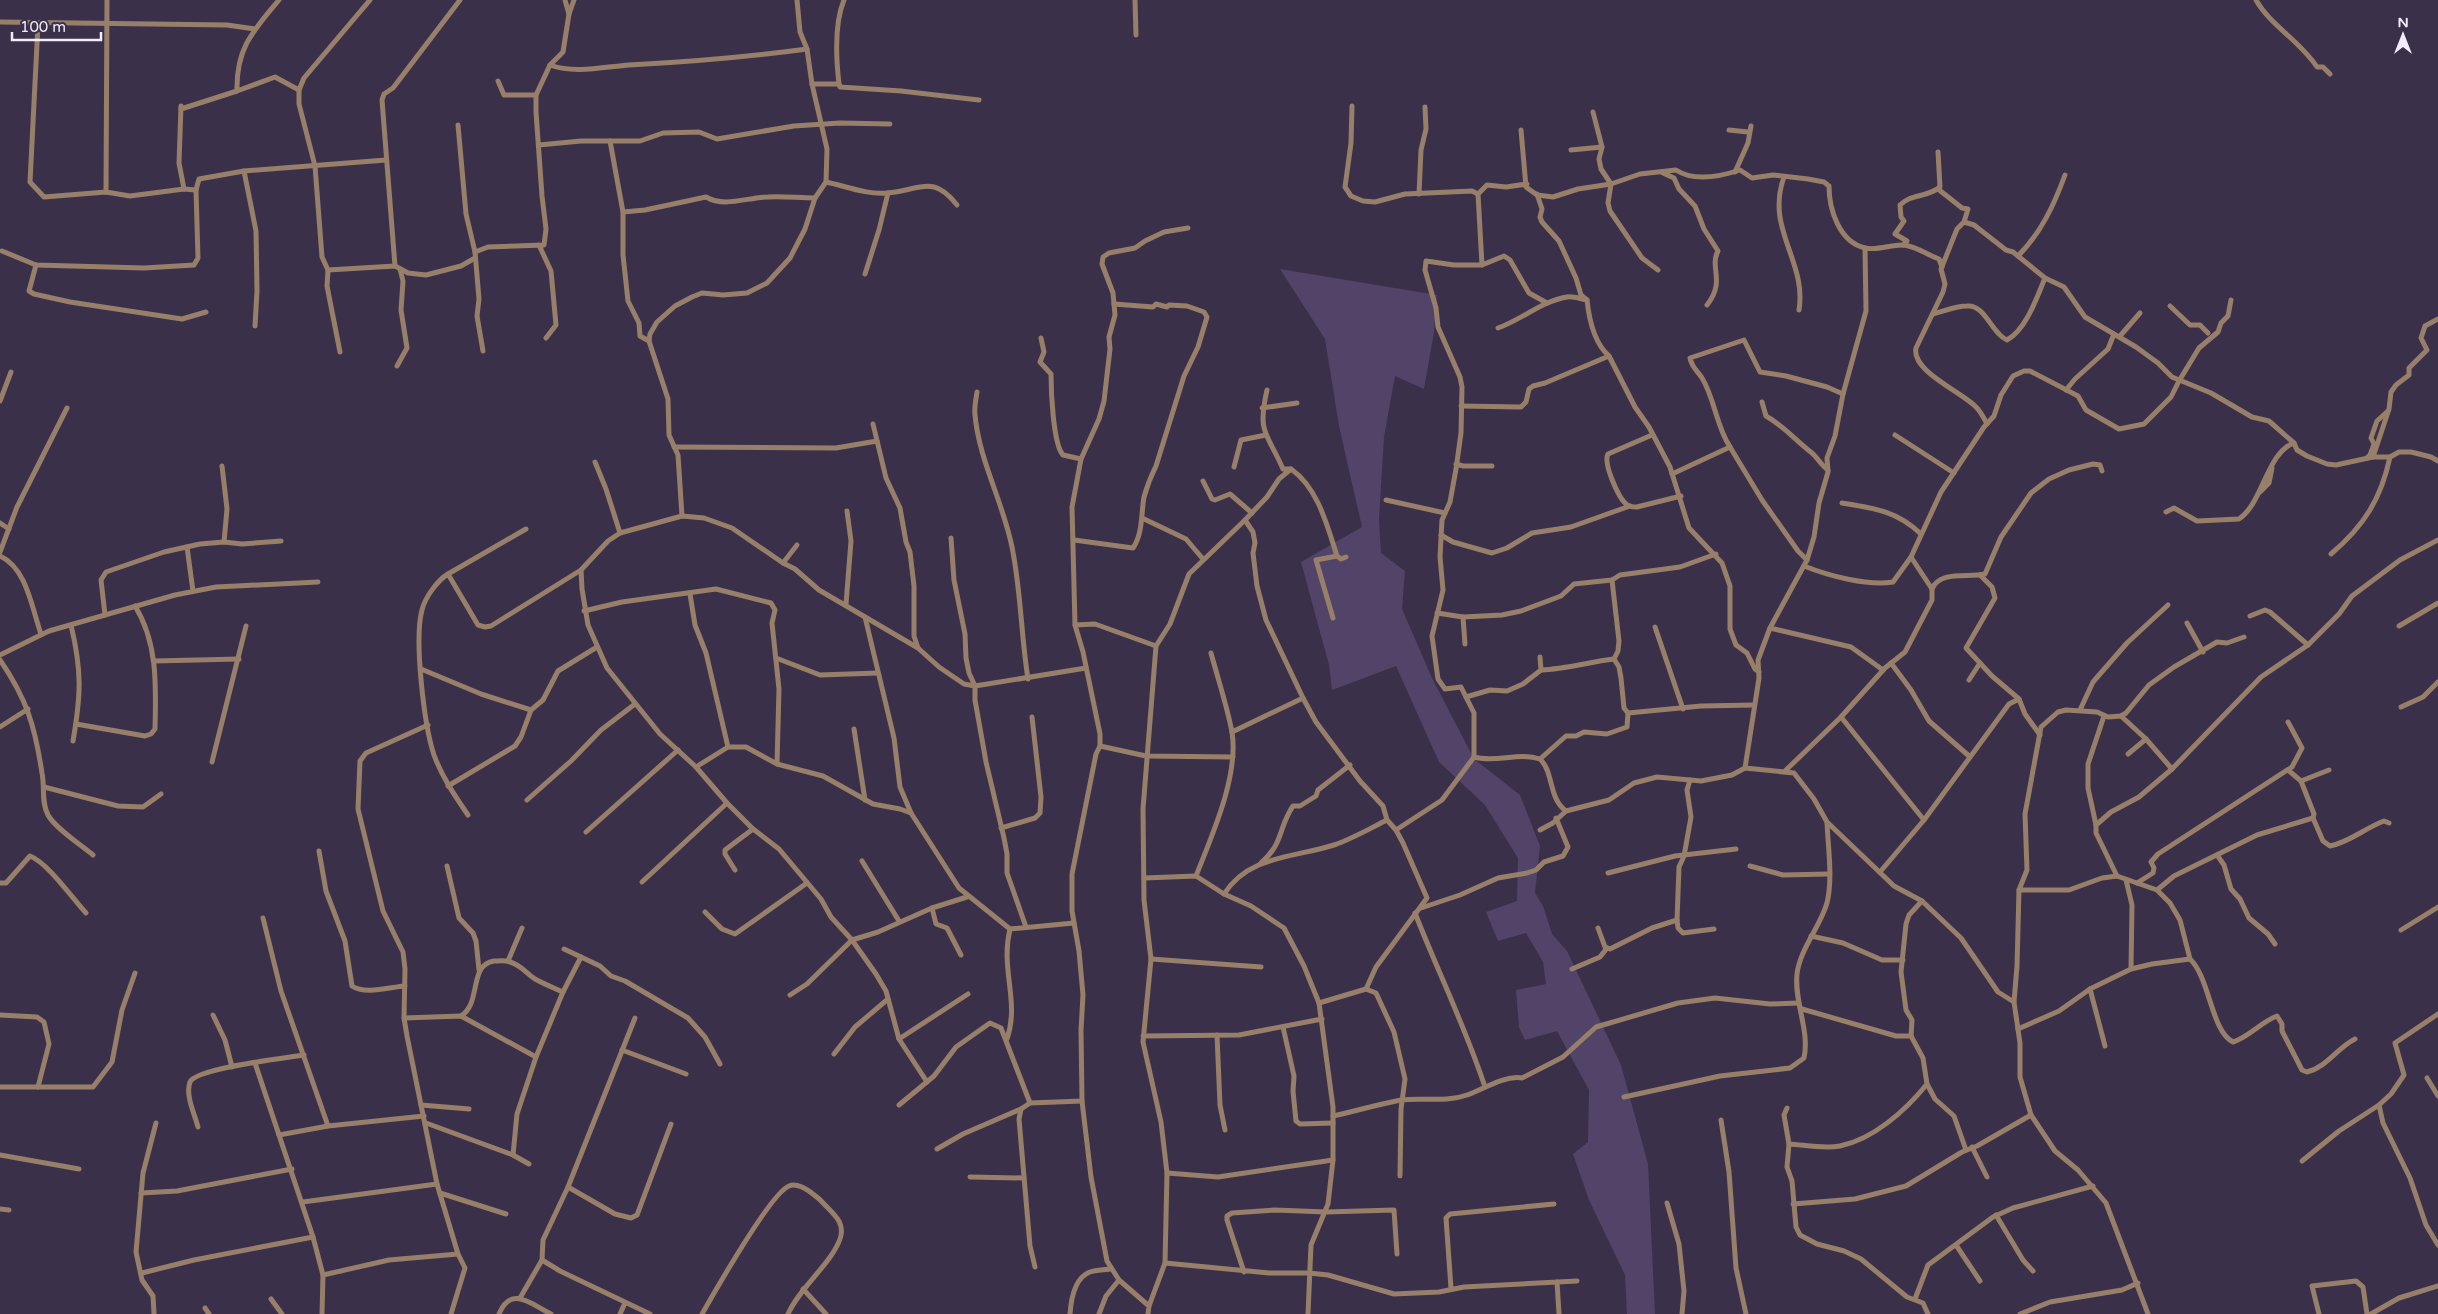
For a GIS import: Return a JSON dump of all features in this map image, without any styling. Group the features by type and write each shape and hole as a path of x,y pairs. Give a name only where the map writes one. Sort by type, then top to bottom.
{"street":[{"path":"106,192 108,0"},
{"path":"237,91 237,73 246,41 279,0"},
{"path":"340,352 327,286 328,270 322,257 315,166 299,104 299,90 304,78 370,0"},
{"path":"397,366 407,348 400,304 403,280 398,267 386,160 382,108 384,94 393,88 460,0"},
{"path":"565,0 569,14"},
{"path":"328,270 398,267 408,273 434,274 461,266 488,248 522,248 544,245 546,229 536,95 550,65 563,52 569,14 574,0"},
{"path":"682,516 678,455 669,435 668,399 649,341 650,334 657,322 675,306 692,297 702,294 747,293 767,283 790,258 805,229 815,198 826,182 827,149 812,84 808,49 800,32 797,0"},
{"path":"839,84 836,37 838,15 844,0"},
{"path":"1135,0 1136,35"},
{"path":"2256,0 2267,15 2310,56 2317,67 2323,67 2330,74"},
{"path":"0,22 38,24 107,23 154,26 227,25 255,29"},
{"path":"38,24 30,182 44,196 106,192 130,196 184,189 196,190"},
{"path":"550,65 562,70 745,58 808,49"},
{"path":"184,189 179,163 181,107 237,91 275,77 299,90"},
{"path":"498,81 504,96 536,95"},
{"path":"812,84 839,84 840,86 979,100"},
{"path":"1352,106 1351,143 1346,187 1351,196 1363,201 1375,202 1405,194 1472,191 1478,194"},
{"path":"1419,194 1421,150 1426,129 1424,107"},
{"path":"1593,112 1602,147 1599,160 1601,169 1611,184 1608,204 1610,211 1642,258 1658,270"},
{"path":"539,145 640,141 651,139 663,133 684,132 698,132 717,139 787,127 821,124 890,124"},
{"path":"458,125 466,214 475,255 479,288 477,316 483,351"},
{"path":"1735,172 1748,143 1748,132 1751,126"},
{"path":"1521,130 1526,187 1536,194 1553,196 1578,189 1611,184 1640,174 1663,173 1676,170 1702,176 1722,176 1743,171 1752,178 1784,177 1824,182 1828,186 1829,201 1848,240 1866,248 1903,245 1923,250 1930,257 1938,258 1942,267"},
{"path":"1729,130 1748,132"},
{"path":"610,141 623,212 623,255 628,301 639,324 640,336"},
{"path":"1571,150 1602,147"},
{"path":"1903,245 1907,241 1895,234 1904,221 1901,217 1900,205 1911,197 1924,196 1940,187 1938,152"},
{"path":"2,251 36,265 144,268 194,265 198,258 196,190 199,179 244,171 386,160"},
{"path":"1676,170 1674,178 1679,189 1695,206 1704,229 1718,251 1715,257 1717,269 1716,291 1707,305"},
{"path":"244,171 256,232 257,291 255,326"},
{"path":"1663,173 1674,178"},
{"path":"2018,256 2033,239 2055,203 2065,175"},
{"path":"1784,177 1779,190 1778,219 1792,265 1799,278 1802,294 1799,310"},
{"path":"826,182 868,192 888,193 927,186 947,192 957,205"},
{"path":"1482,265 1478,194 1487,185 1506,187 1527,184"},
{"path":"1938,189 1962,208 1968,210 1964,222 1957,229 1942,267 1941,272 1945,287 1916,348 1916,359 1928,372 1977,408 1987,424"},
{"path":"864,274 879,230 888,193"},
{"path":"1536,194 1542,209 1540,217 1542,222 1559,241 1576,278 1581,295 1587,300 1588,318 1604,352 1609,356 1635,407 1667,461 1689,528 1716,554 1722,563 1730,586 1730,628 1736,644 1747,653 1755,669 1759,672"},
{"path":"623,212 645,210 706,197 713,201 740,201 767,196 815,198"},
{"path":"1964,222 1974,225 2045,278 2064,287 2085,317 2117,335 2158,363 2172,378 2211,393 2252,417 2269,421 2294,442 2297,450 2327,464 2349,464 2366,458 2390,457 2399,452 2411,452 2431,457 2438,461"},
{"path":"1149,1306 1119,1280 1110,1269 1092,1177 1082,1102 1081,1030 1083,995 1074,923 1072,874 1100,746 1100,734 1075,625 1073,608 1074,540 1072,507 1081,459 1099,420 1104,401 1110,349 1109,337 1114,322 1114,304 1110,282 1102,264 1103,257 1109,253 1135,248 1164,232 1188,228"},
{"path":"539,245 551,272 556,325 546,338"},
{"path":"1746,768 1759,672 1758,660 1770,628 1806,563 1828,470 1827,458 1835,436 1843,394 1866,311 1866,248"},
{"path":"1396,830 1442,800 1474,757 1474,712 1461,687 1445,689 1438,679 1432,636 1443,590 1440,558 1442,520 1450,502 1461,432 1461,406 1460,376 1438,327 1424,265 1426,261 1454,265 1482,265 1499,256 1508,257 1529,293 1546,303"},
{"path":"36,265 29,291 34,294 70,302 182,319 206,312"},
{"path":"403,280 408,273"},
{"path":"1933,314 1969,305 1975,307 1998,336 2007,340 2014,336 2030,314 2045,278"},
{"path":"1498,328 1523,318 1546,303 1569,296 1587,300"},
{"path":"2205,342 2215,336 2221,323 2227,318 2231,300"},
{"path":"1074,540 1133,548 1137,542 1144,497 1156,466 1184,376 1198,347 1207,317 1204,312 1187,306 1167,307 1156,304 1153,307 1114,304"},
{"path":"1843,394 1827,387 1786,376 1760,372 1744,340 1690,358 1692,366 1705,385 1720,424 1722,435 1762,500 1806,563 1818,572 1887,584 1893,582 1911,557 1941,492 1994,416 2001,395 2013,376 2019,372 2030,371 2078,396 2086,410 2119,429 2144,424 2172,397 2178,381 2205,342 2208,334 2200,325 2190,325 2170,306"},
{"path":"2066,390 2075,379 2108,349 2117,335 2140,312"},
{"path":"2373,457 2388,411 2390,396 2395,386 2410,375 2409,368 2427,350 2421,338 2425,326 2438,318"},
{"path":"640,336 650,334"},
{"path":"640,336 649,341"},
{"path":"1041,338 1044,352 1040,362 1051,374 1051,398 1058,448 1063,455 1081,459"},
{"path":"1461,406 1521,407 1526,402 1529,389 1533,386 1564,376 1609,356"},
{"path":"0,401 11,372"},
{"path":"1267,390 1261,420 1266,435 1283,469 1291,469 1306,480 1313,493 1337,556"},
{"path":"977,392 975,414 985,460 1003,510 1012,547 1020,597 1022,644 1028,679"},
{"path":"1262,408 1297,402"},
{"path":"1762,402 1766,416 1790,432 1804,449 1813,454 1817,462 1828,470"},
{"path":"0,552 18,507 67,408"},
{"path":"2366,458 2370,455 2374,444 2371,438 2377,421 2388,411"},
{"path":"873,424 886,478 900,508 906,542 910,552 914,586 914,636 918,648"},
{"path":"1234,468 1242,440 1266,435"},
{"path":"1630,506 1623,500 1607,468 1606,458 1614,450 1652,435"},
{"path":"1895,435 1954,473"},
{"path":"674,448 836,448 877,441"},
{"path":"2166,512 2174,508 2197,521 2238,519 2269,483 2272,467 2284,447 2294,442"},
{"path":"1672,474 1730,447"},
{"path":"2332,554 2353,536 2377,498 2385,481 2390,457"},
{"path":"595,462 620,533"},
{"path":"1456,464 1459,466 1492,466"},
{"path":"1785,771 1841,717 1883,670 1905,652 1924,619 1932,600 1934,584 1943,578 1984,574 2001,538 2027,498 2042,483 2069,470 2093,464 2100,465 2102,471"},
{"path":"222,466 227,509 224,542"},
{"path":"1148,1314 1149,1306 1165,1263 1167,1173 1161,1122 1143,1036 1151,959 1144,900 1143,809 1146,756 1153,705 1153,670 1156,646 1170,624 1189,574 1252,513 1279,479 1291,469"},
{"path":"1203,481 1215,500 1230,494 1252,513"},
{"path":"1441,535 1453,542 1492,553 1507,548 1532,533 1571,526 1630,506 1637,507 1680,496"},
{"path":"1386,500 1445,513"},
{"path":"1842,504 1883,510 1907,520 1921,534"},
{"path":"846,604 851,541 848,511"},
{"path":"448,574 478,625 486,628 581,570 608,540 620,533 682,516 704,518 732,528 782,563 795,569 819,590 846,604 918,648 939,667 964,684 975,686 1028,679 1086,668"},
{"path":"1142,518 1186,539 1203,559"},
{"path":"1245,520 1253,532 1255,543 1252,553 1257,586 1266,620 1303,698 1316,722 1350,765 1360,781 1383,806 1386,820 1396,830 1428,898 1376,967 1366,989"},
{"path":"0,523 9,529"},
{"path":"468,815 448,786 434,755 428,725 418,640 422,608 440,579 526,529"},
{"path":"951,538 954,580 965,634 966,658 975,686 975,700 986,762 1008,854 1007,873 1026,927"},
{"path":"2096,825 2112,812 2139,797 2172,769 2261,677 2308,644 2339,614 2352,596 2400,560 2438,540"},
{"path":"105,615 101,580 106,572 187,547 224,542 242,544 281,541"},
{"path":"782,563 797,545"},
{"path":"187,547 193,591"},
{"path":"1437,613 1463,617 1521,612 1561,596 1574,584 1612,580 1620,575 1680,567 1716,554"},
{"path":"0,556 8,560 17,569 41,634"},
{"path":"1333,618 1316,560 1337,556 1341,559 1346,557"},
{"path":"1911,557 1932,589"},
{"path":"581,570 584,610 597,647 607,668 660,734 696,767 727,803 753,829 779,849 821,899 831,916 852,940 876,974 888,999 899,1039 927,1082"},
{"path":"1980,575 1992,587 1995,598 1966,648 2019,699 2025,714 2040,734"},
{"path":"1612,580 1619,641 1618,651 1614,660"},
{"path":"0,655 41,634 193,591 253,584 318,582"},
{"path":"584,610 622,602 716,589 771,603 775,610 772,623 779,689 777,764"},
{"path":"690,594 695,625 706,653 728,747"},
{"path":"2399,626 2438,603"},
{"path":"76,724 145,736 151,734 155,729 154,661 148,634 135,606"},
{"path":"2080,710 2093,682 2128,643 2168,606"},
{"path":"2250,616 2265,610 2270,612 2308,644"},
{"path":"865,617 894,738 900,787 911,813 950,875 968,897 1010,929 1074,923"},
{"path":"1463,617 1465,644"},
{"path":"2187,623 2203,652"},
{"path":"1075,625 1095,624 1156,646"},
{"path":"71,625 80,670 81,689 72,741"},
{"path":"212,762 246,626"},
{"path":"1655,627 1683,708"},
{"path":"1770,628 1851,647 1883,670"},
{"path":"2148,1314 2138,1283 2106,1203 2093,1186 2055,1151 2032,1115 2020,1077 2018,1029 2014,1002 2019,890 2027,870 2025,814 2041,727 2058,712 2080,710 2097,712 2104,716 2121,716 2126,713 2150,685 2174,667 2203,652 2217,642 2227,643 2244,637"},
{"path":"448,786 515,746 521,737 531,710 543,700 558,671 597,647"},
{"path":"1196,876 1216,825 1233,757 1232,732 1211,654"},
{"path":"1540,657 1541,670"},
{"path":"776,658 820,675 878,673"},
{"path":"154,661 238,659"},
{"path":"0,660 15,682 28,709 44,786 43,801 48,816 93,855"},
{"path":"1466,697 1490,690 1507,691 1523,684 1541,670 1566,670 1586,662 1614,660"},
{"path":"1474,757 1495,760 1515,757 1540,758 1566,736 1576,736 1584,732 1607,734 1627,727 1628,713 1624,708 1619,667 1614,660"},
{"path":"1891,663 1911,690 1920,709 1930,721 1969,756"},
{"path":"1969,680 1980,663"},
{"path":"421,669 481,694 531,710"},
{"path":"2401,706 2423,697 2438,682"},
{"path":"1232,732 1303,698"},
{"path":"1880,872 1924,820 1969,756 1975,752 2009,704 2019,699"},
{"path":"527,800 601,730 635,704"},
{"path":"1628,713 1683,708 1754,705"},
{"path":"0,726 28,709"},
{"path":"2104,716 2088,764 2088,788 2096,833 2117,876"},
{"path":"2121,716 2146,739 2172,769"},
{"path":"1001,828 1035,818 1040,813 1041,798 1032,717"},
{"path":"1841,717 1924,820"},
{"path":"2137,883 2152,874 2154,868 2150,862 2151,859 2292,767 2302,748 2288,722"},
{"path":"428,725 366,753 360,761 358,774 358,809 383,910 403,952 404,1018 421,1105 437,1184 458,1254 465,1268 451,1314"},
{"path":"854,729 865,800"},
{"path":"2128,754 2146,739"},
{"path":"1100,746 1146,756 1233,757"},
{"path":"696,767 728,747 746,747 777,764 823,776 873,804 911,813"},
{"path":"586,832 678,750"},
{"path":"1540,758 1545,764 1558,804 1566,811"},
{"path":"1259,864 1273,852 1287,815 1293,806 1300,806 1316,796 1318,790 1350,765"},
{"path":"1540,830 1547,828 1566,811 1609,800 1640,781 1664,776 1701,781 1732,775 1746,768 1765,772 1785,771 1794,774 1803,784 1827,822 1894,886 1922,901 1961,938 1998,992 2014,1002"},
{"path":"2288,770 2301,781 2314,814 2312,818 2323,841 2330,846 2357,836 2384,821 2389,823"},
{"path":"2301,781 2329,770"},
{"path":"1690,780 1687,790 1691,817 1684,856 1679,867 1678,928 1684,933 1714,929"},
{"path":"44,786 118,806 143,807 161,794"},
{"path":"642,882 727,803"},
{"path":"1421,908 1460,895 1498,878 1536,870 1544,862 1558,859 1568,847 1556,818"},
{"path":"2157,890 2174,876 2257,836 2312,818"},
{"path":"1224,894 1231,884 1246,870 1259,864 1332,845 1386,820"},
{"path":"1624,1097 1720,1076 1790,1068 1804,1058 1802,1010 1799,1003 1797,972 1826,905 1829,874 1827,822"},
{"path":"735,870 725,854 725,850 753,829"},
{"path":"1608,873 1712,850 1736,849"},
{"path":"319,851 326,891 345,941 352,986 360,990 369,990 405,986"},
{"path":"2217,855 2224,865 2230,889 2240,899 2249,918 2268,934 2275,944"},
{"path":"0,883 6,883 30,856 42,864 86,913"},
{"path":"862,861 899,921"},
{"path":"447,866 459,918 473,933 476,941 479,970 470,1008 461,1016"},
{"path":"1750,866 1783,875 1829,874"},
{"path":"1144,878 1196,876 1224,894 1251,906 1284,928 1301,958 1319,1003 1333,1116 1333,1160 1326,1212 1313,1240 1309,1273 1308,1314"},
{"path":"2019,890 2068,890 2102,878 2117,876 2157,890 2170,903 2180,920 2190,960 2202,974 2210,1005 2226,1037 2233,1042 2277,1016 2282,1024 2282,1031 2302,1070 2307,1072 2328,1062 2347,1043 2355,1039"},
{"path":"2126,880 2132,905 2130,969"},
{"path":"705,912 722,928 735,934 807,883"},
{"path":"790,995 806,984 852,940 878,932 899,921 932,908 968,897"},
{"path":"1922,901 1909,915 1906,924 1902,972 1906,1010 1912,1020 1911,1036 1923,1058 1927,1084 1935,1099 1954,1116 1966,1150"},
{"path":"2401,930 2438,907"},
{"path":"932,908 936,924 947,928 960,955"},
{"path":"1415,913 1436,966 1446,984 1469,1038 1485,1087"},
{"path":"263,918 281,991 328,1126"},
{"path":"1572,969 1600,957 1607,948 1612,948 1652,928 1677,920"},
{"path":"508,961 522,928"},
{"path":"1598,928 1607,948"},
{"path":"1007,1039 1011,1026 1012,998 1006,951 1010,929"},
{"path":"1812,936 1843,944 1882,960 1903,960"},
{"path":"564,949 600,966 611,976 625,981 688,1018 705,1037 720,1064"},
{"path":"513,1155 516,1114 536,1057 563,992 581,957"},
{"path":"1151,959 1260,967"},
{"path":"2018,1029 2059,1012 2090,989 2130,969 2152,964 2190,960"},
{"path":"479,970 484,964 490,962 508,961 524,967 533,978 563,992"},
{"path":"0,1087 86,1088 93,1087 99,1082 112,1062 122,1010 135,973"},
{"path":"1319,1003 1366,989 1376,993 1394,1032 1406,1079 1401,1109 1400,1176"},
{"path":"2090,989 2105,1046"},
{"path":"899,1039 968,994"},
{"path":"1333,1116 1403,1100 1422,1101 1460,1097 1485,1087 1522,1078 1563,1056 1596,1027 1678,1003 1715,998 1770,1004 1799,1003"},
{"path":"834,1054 855,1027 888,999"},
{"path":"1802,1010 1896,1036 1911,1036"},
{"path":"2302,1161 2339,1131 2379,1105 2391,1094 2404,1075 2395,1043 2438,1014"},
{"path":"0,1015 37,1018 44,1022 49,1044 38,1087"},
{"path":"213,1015 225,1040 232,1067"},
{"path":"404,1018 461,1016 536,1057"},
{"path":"520,1298 542,1260 544,1240 609,1088 622,1050 636,1018"},
{"path":"1143,1036 1239,1035 1322,1019"},
{"path":"899,1105 927,1082 956,1047 970,1037 990,1024 1002,1028 1011,1026"},
{"path":"1283,1027 1294,1076 1296,1121 1300,1124 1333,1124"},
{"path":"1002,1028 1030,1103"},
{"path":"1217,1035 1220,1105 1224,1130"},
{"path":"622,1050 686,1074"},
{"path":"198,1128 188,1090 190,1081 196,1076 232,1067 304,1055"},
{"path":"255,1063 314,1237 322,1275 322,1314"},
{"path":"2428,1078 2438,1096"},
{"path":"1789,1144 1830,1147 1852,1142 1875,1131 1888,1122 1918,1095 1927,1084"},
{"path":"937,1148 1030,1103 1082,1102"},
{"path":"421,1105 469,1109"},
{"path":"2379,1105 2383,1123 2410,1178 2426,1225 2438,1245"},
{"path":"1787,1108 1784,1115 1789,1144 1787,1167 1792,1181 1796,1227 1804,1238 1861,1259 1906,1297 1923,1303 1928,1314"},
{"path":"1021,1109 1019,1119 1030,1246 1035,1267"},
{"path":"1794,1204 1855,1199 1906,1186 1966,1150 2032,1115"},
{"path":"279,1135 328,1126 424,1116"},
{"path":"1721,1120 1729,1172 1736,1268 1746,1314"},
{"path":"154,1314 152,1296 142,1280 142,1273 137,1264 136,1252 143,1173 156,1123"},
{"path":"426,1123 513,1155 529,1164"},
{"path":"568,1186 615,1214 631,1218 637,1214 671,1124"},
{"path":"1972,1147 1986,1177"},
{"path":"0,1155 79,1169"},
{"path":"1167,1173 1218,1177 1333,1160"},
{"path":"141,1193 177,1191 292,1169"},
{"path":"970,1177 1024,1178"},
{"path":"303,1202 437,1184"},
{"path":"702,1314 723,1275 771,1206 782,1191 788,1186 794,1185 801,1187 826,1205 841,1223 842,1230 837,1246 794,1300 788,1314"},
{"path":"1915,1299 1928,1265 1996,1215 2013,1208 2093,1186"},
{"path":"440,1193 506,1214"},
{"path":"1667,1203 1679,1244 1684,1292 1682,1314"},
{"path":"1452,1288 1446,1218 1450,1214 1554,1204"},
{"path":"0,1209 9,1210"},
{"path":"1244,1272 1234,1246 1227,1216 1232,1213 1275,1210 1326,1212 1394,1210 1398,1254"},
{"path":"1996,1215 2023,1260 2033,1271"},
{"path":"142,1273 194,1260 314,1237"},
{"path":"1956,1245 1980,1281"},
{"path":"322,1275 389,1260 458,1254"},
{"path":"542,1260 560,1271 650,1314"},
{"path":"1165,1263 1244,1272 1328,1275 1394,1294 1439,1292 1452,1288 1577,1281"},
{"path":"1070,1314 1071,1298 1078,1283 1089,1272 1110,1269"},
{"path":"1099,1314 1106,1296 1119,1280"},
{"path":"2319,1314 2312,1286 2316,1284 2356,1281 2363,1287 2367,1314"},
{"path":"1557,1282 1559,1314"},
{"path":"2020,1314 2050,1302 2122,1290 2138,1283"},
{"path":"2371,1314 2399,1298 2438,1286"},
{"path":"804,1289 826,1314"},
{"path":"498,1314 507,1299 520,1298 551,1314"},
{"path":"271,1299 282,1314"},
{"path":"620,1314 626,1303"},
{"path":"206,1308 209,1314"}],"shaded area":[{"path":"1280,269 1437,295 1434,332 1424,389 1395,376 1384,437 1379,520 1381,553 1405,571 1402,609 1432,678 1474,759 1520,795 1540,846 1535,893 1543,906 1552,934 1567,951 1621,1065 1648,1164 1655,1314 1627,1314 1625,1275 1589,1200 1573,1154 1588,1142 1589,1090 1557,1031 1525,1040 1519,1027 1516,990 1546,984 1543,962 1526,933 1498,941 1486,912 1517,901 1518,858 1485,805 1439,762 1396,666 1332,690 1329,665 1301,562 1362,527 1339,426 1325,339"}]}
